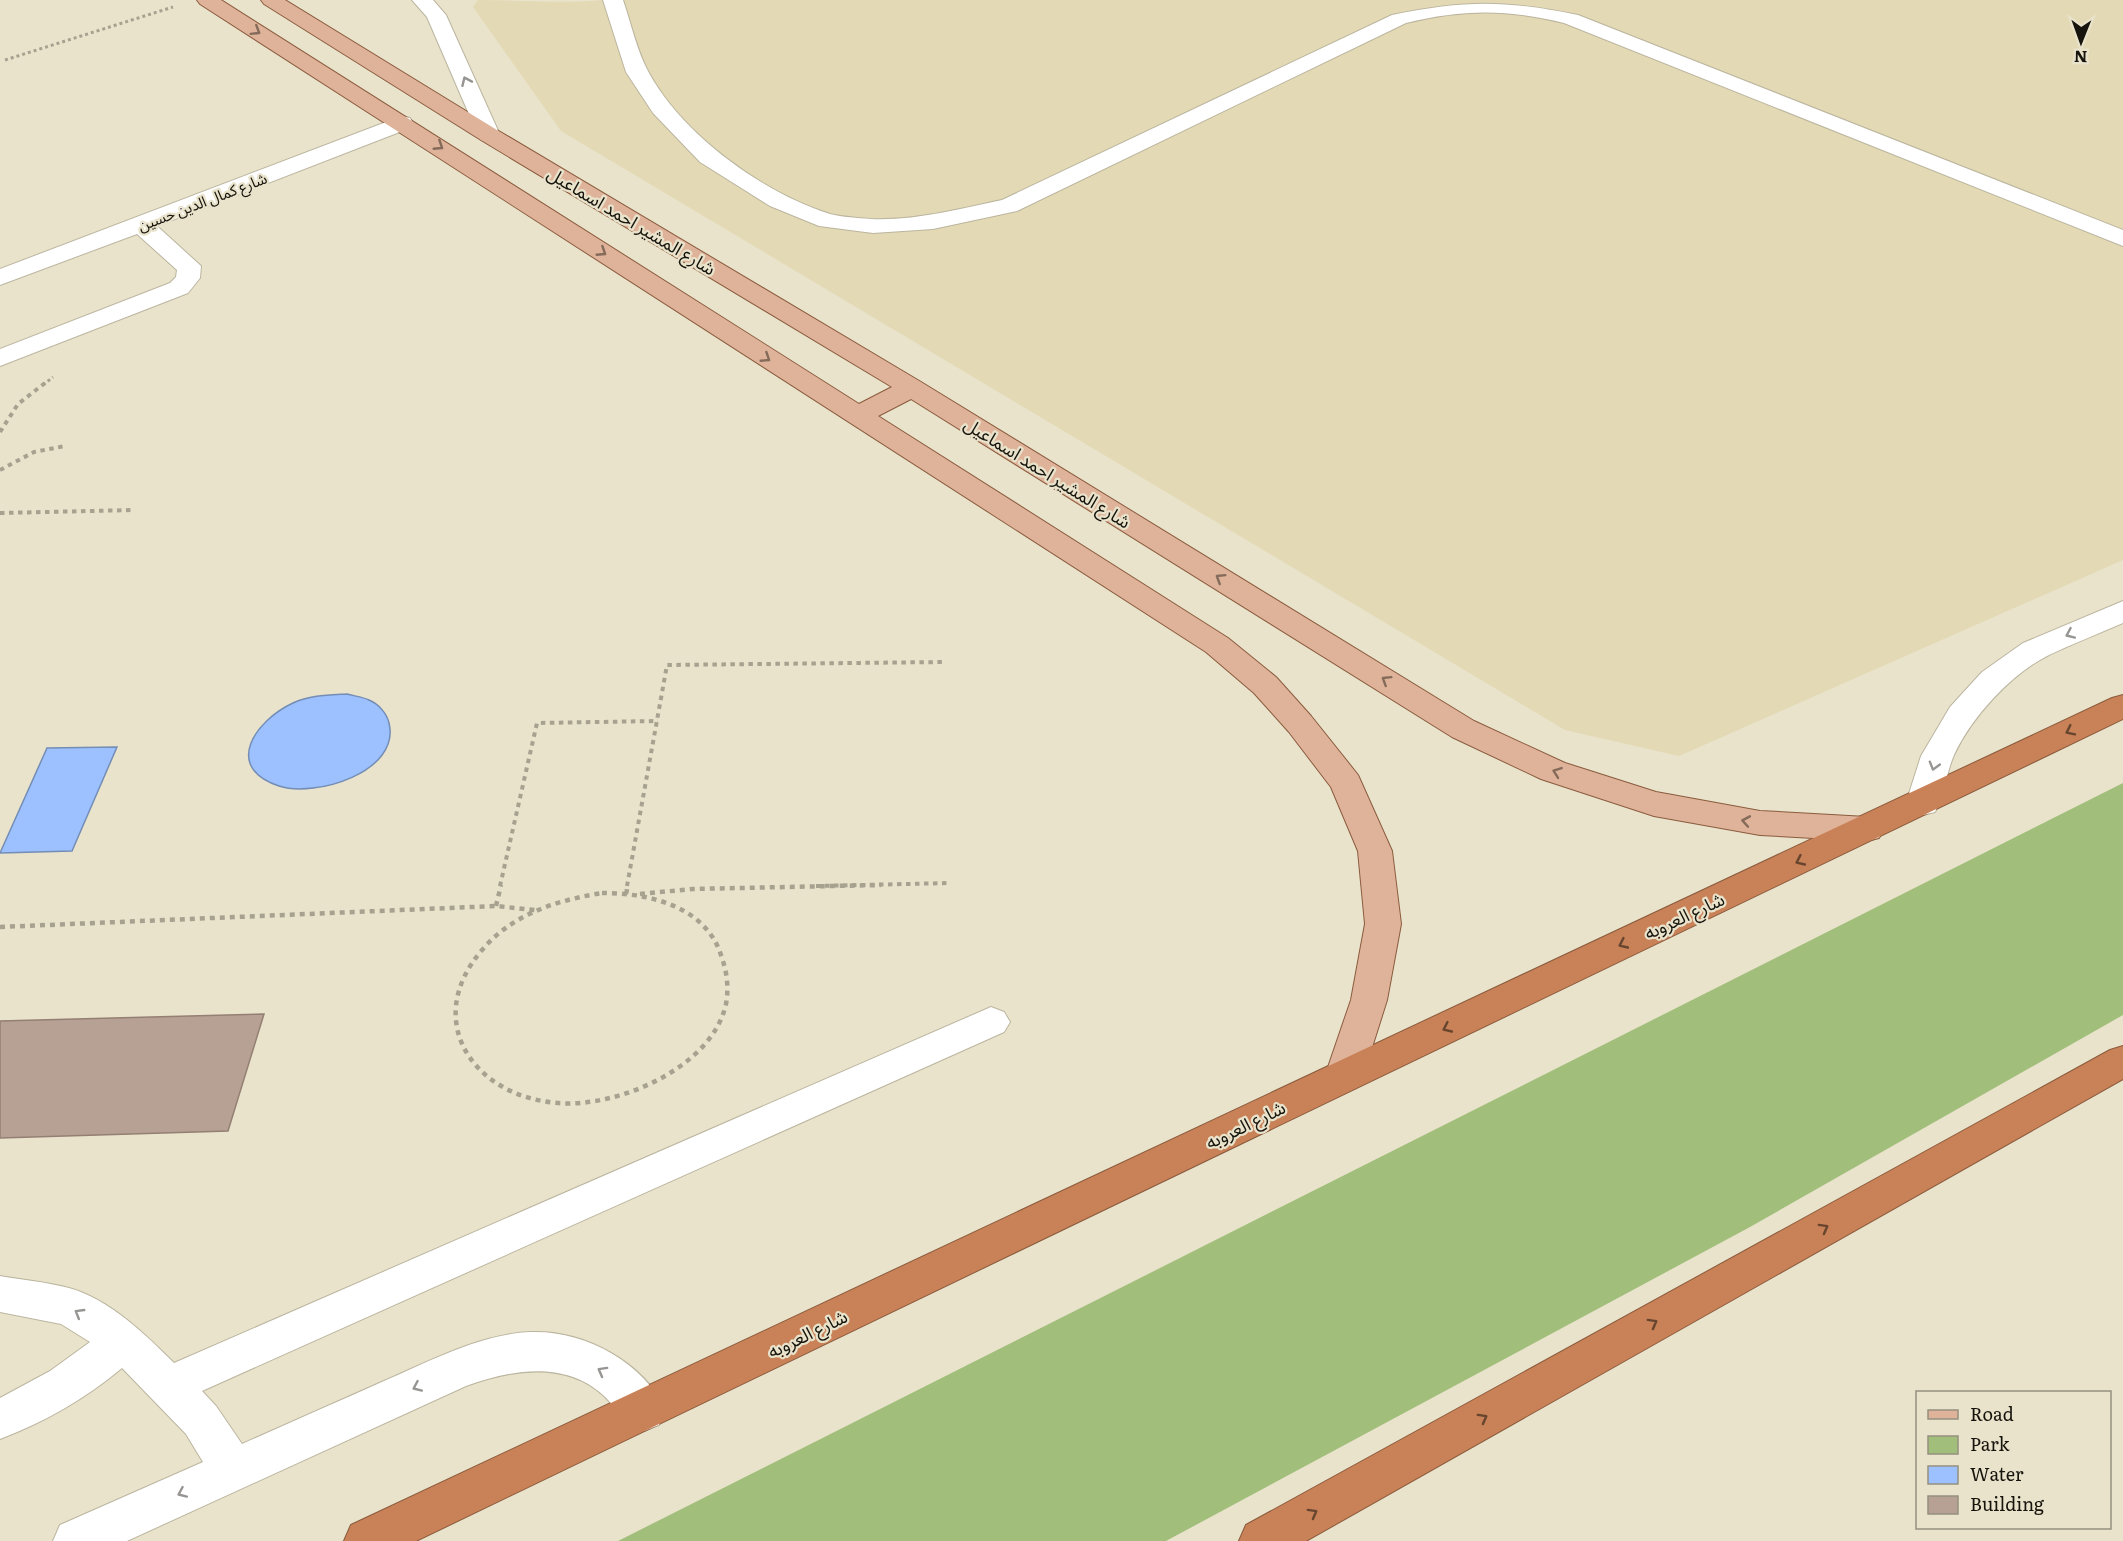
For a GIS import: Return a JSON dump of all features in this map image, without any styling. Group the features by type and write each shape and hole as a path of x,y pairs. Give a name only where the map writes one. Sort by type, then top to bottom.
{"highway":[{"name":"شارع العروبه","path":"367,1541 2123,706"},
{"path":"1262,1541 2123,1061"}],"main road":[{"name":"شارع المشير احمد اسماعيل","path":"271,0 489,135 912,388 1463,729 1553,771 1654,804 1760,823 1867,829"},
{"path":"195,2 402,123 856,416 1217,645 1265,685 1300,724 1346,783 1375,851 1383,924 1369,1000 1344,1076"},
{"path":"856,416 912,388"}],"street":[{"path":"422,0 436,15 489,135"},
{"path":"613,0 637,72 661,108 700,149 708,157 778,201 827,220 873,225 933,222 1009,206 1399,19 1436,7 1495,1 1529,6 1571,19 2123,239"},
{"name":"شارع كمال الدين حسين","path":"4,271 141,225 402,123"},
{"path":"0,358 179,288 187,281 190,273 189,266 141,225"},
{"path":"1923,802 1937,756 1960,714 1993,680 2034,650 2123,610"},
{"path":"170,1385 991,1022"},
{"path":"0,1294 69,1307 122,1338 170,1385 201,1420 234,1470"},
{"path":"0,1419 70,1385 101,1360 122,1338"},
{"path":"76,1541 453,1371 494,1356 537,1351 576,1357 610,1375 644,1411"}],"path":[{"path":"5,60 195,2"},
{"path":"0,470 34,452 65,446"},
{"path":"0,513 135,510"},
{"path":"626,894 667,665 945,662"},
{"path":"496,906 537,723 658,721"},
{"path":"636,894 667,902 693,916 713,935 726,958 729,985 723,1013 708,1040 685,1065 654,1084 619,1099 582,1105 544,1103 512,1095 484,1078 465,1057 456,1030 455,1003 464,975 481,950 506,928 535,910 568,899 602,893 636,894 692,889 951,883"},
{"path":"0,927 496,906 535,910"}],"green space":[{"path":"2123,783 2123,1015 1750,1227 1166,1541 618,1541"}],"sand":[{"path":"478,0 556,2 603,0 2123,0 2123,560 1679,756 1565,730 561,131 473,7"}],"water":[{"path":"347,694 376,704 389,723 389,740 382,755 369,768 333,784 295,789 279,786 262,778 252,767 249,756 251,744 267,720 293,703 306,698"},
{"path":"117,747 72,851 0,853 47,748"}],"building":[{"path":"264,1014 228,1131 0,1138 0,1021"}]}
